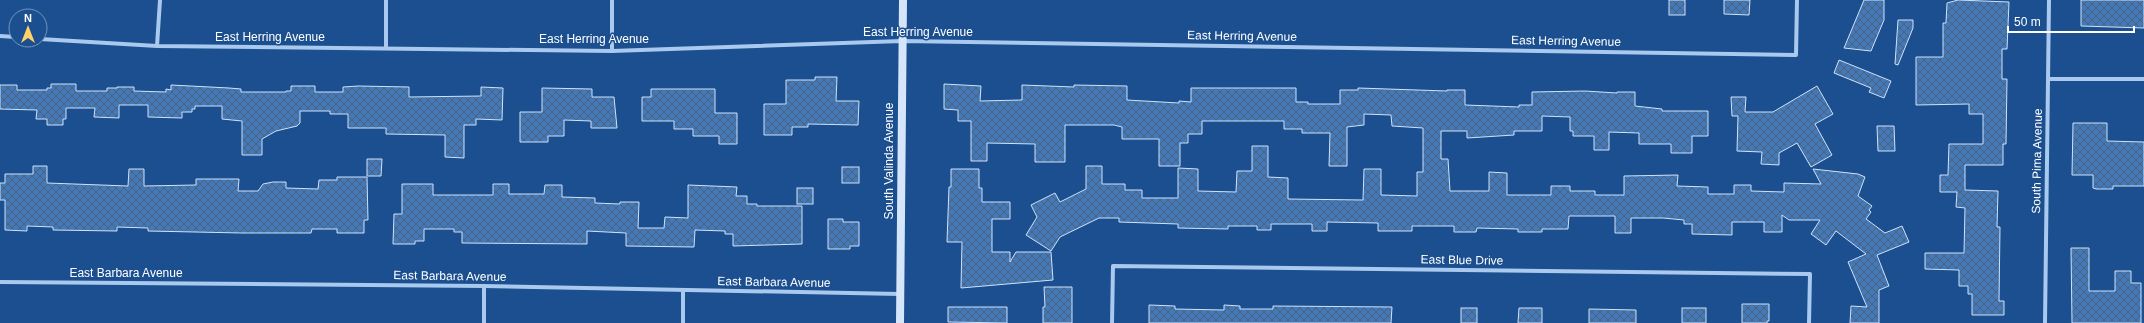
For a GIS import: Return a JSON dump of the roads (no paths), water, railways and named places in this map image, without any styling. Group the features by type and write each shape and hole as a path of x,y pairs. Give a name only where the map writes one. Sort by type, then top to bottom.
{"main road":[{"name":"South Valinda Avenue","path":"900,323 903,0"}],"street":[{"path":"157,46 160,0"},
{"path":"386,0 386,48"},
{"path":"612,0 612,50"},
{"name":"East Herring Avenue","path":"48,39 157,46 612,50 902,41 1796,55 1797,0"},
{"name":"South Pima Avenue","path":"2045,323 2049,0"},
{"path":"2048,79 2144,79"},
{"name":"East Blue Drive","path":"1112,323 1113,266 1810,274 1809,323"},
{"name":"East Barbara Avenue","path":"0,282 484,286 900,294"},
{"path":"484,286 484,323"},
{"path":"683,290 683,323"}]}
